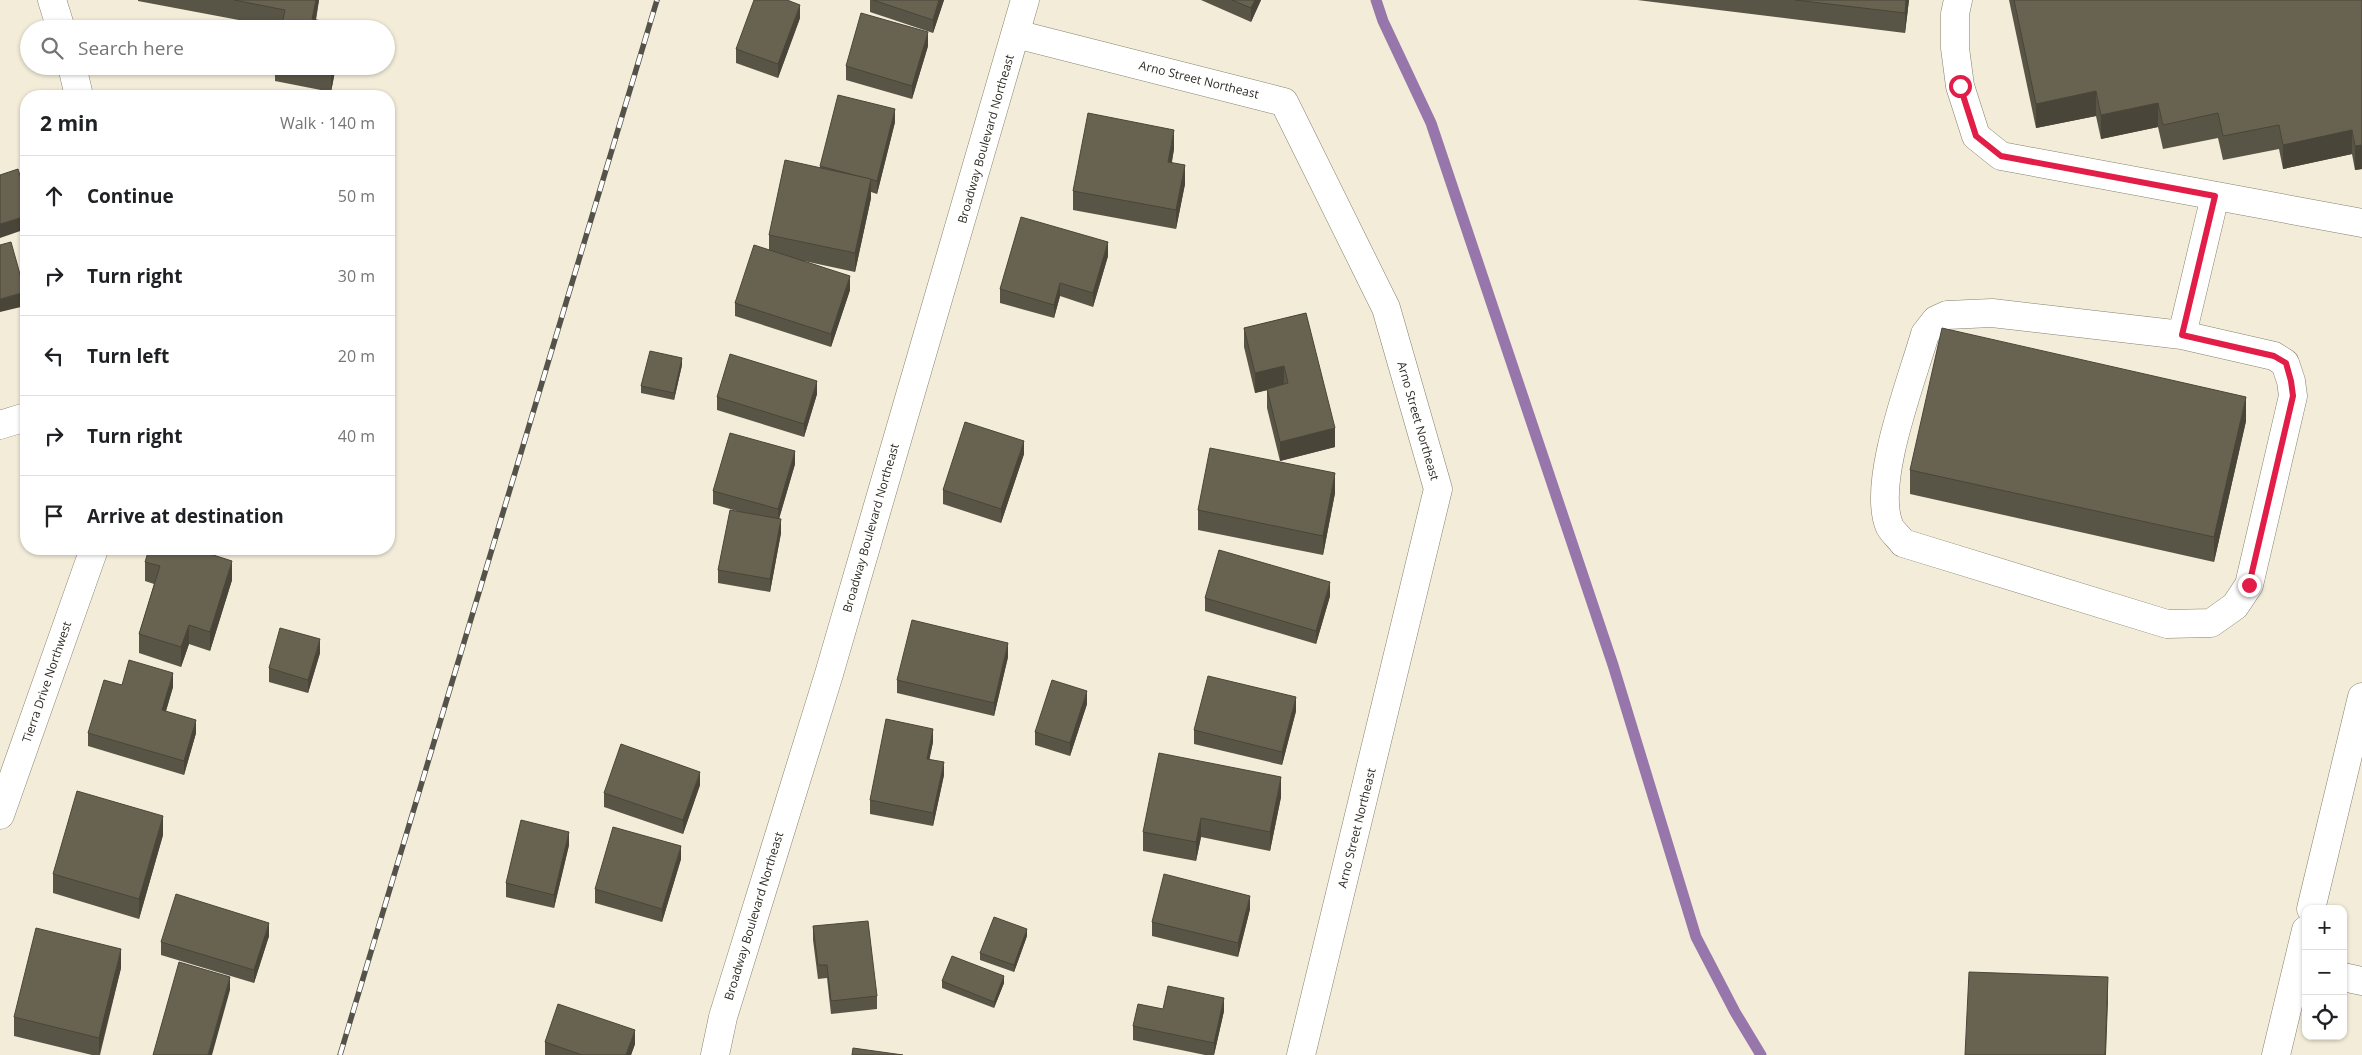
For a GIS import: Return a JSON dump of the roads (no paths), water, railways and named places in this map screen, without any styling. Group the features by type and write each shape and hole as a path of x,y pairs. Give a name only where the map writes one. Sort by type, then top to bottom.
{"street":[{"path":"52,0 58,20"},
{"name":"Broadway Boulevard Northeast","path":"715,1055 723,1017 829,674 1025,0"},
{"path":"1958,0 1955,14 1955,48 1960,86 1976,136 2001,156 2362,223"},
{"name":"Arno Street Northeast","path":"1016,34 1284,102 1386,308 1438,489 1301,1055"},
{"path":"74,75 78,90"},
{"path":"2182,335 2215,196"},
{"path":"1992,313 2182,335 2274,356 2286,363 2293,396 2249,585 2235,606 2211,623 2167,624 1903,543 1889,526 1884,500 1886,466 1925,334 1936,320 1947,315 1992,313"},
{"path":"0,425 20,419"},
{"name":"Tierra Drive Northwest","path":"0,815 92,555"},
{"path":"2312,905 2362,697"},
{"path":"2276,1055 2301,968 2303,950"},
{"path":"2347,978 2362,981"}],"waterway":[{"path":"1376,0 1383,21 1431,123 1613,665 1696,937 1735,1012 1761,1055"}],"railway":[{"path":"340,1055 657,0"}]}
